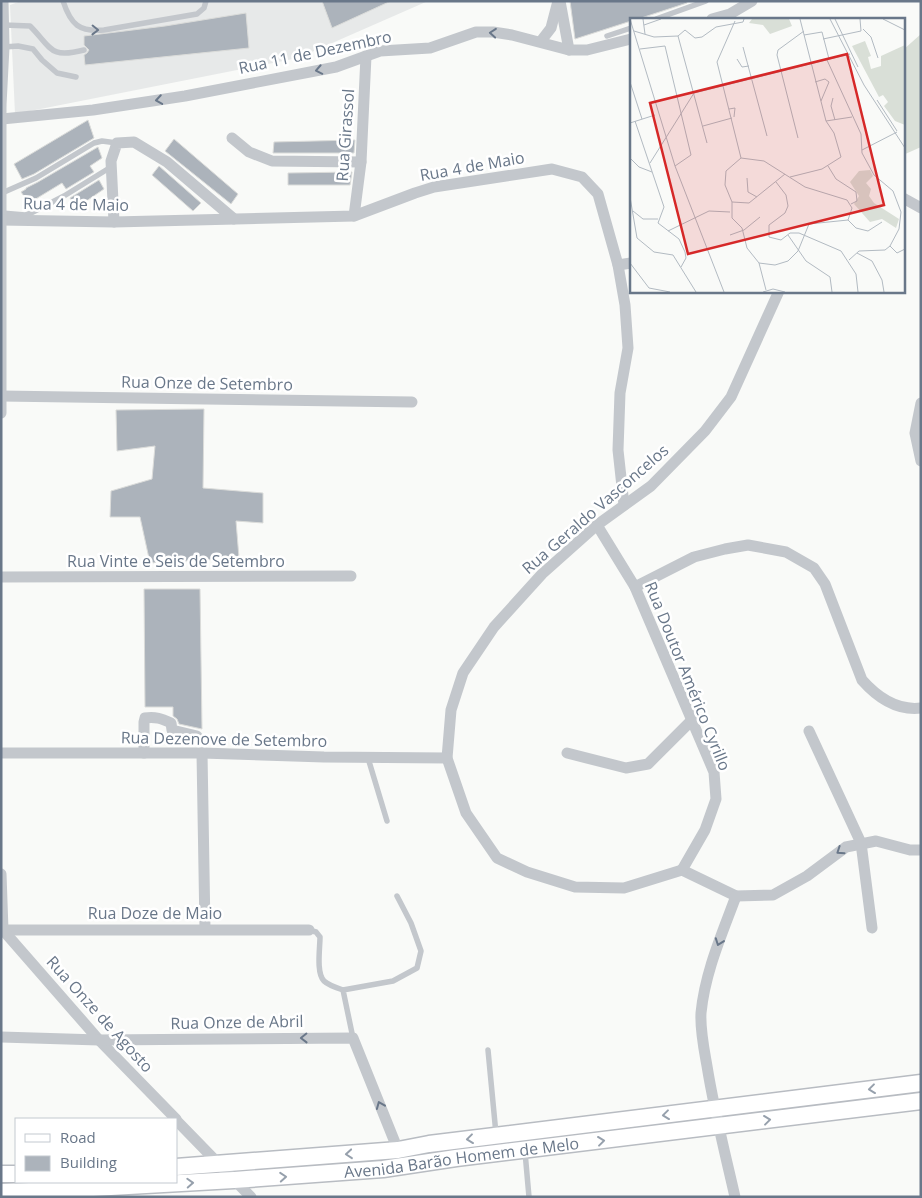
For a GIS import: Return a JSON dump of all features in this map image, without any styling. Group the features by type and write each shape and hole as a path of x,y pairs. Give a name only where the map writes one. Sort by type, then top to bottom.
{"main road":[{"name":"Avenida Barão Homem de Melo","path":"178,1167 398,1150 429,1144 921,1083"},
{"name":"Avenida Barão Homem de Melo","path":"1,1192 63,1191 383,1169 921,1101"},
{"path":"383,1169 396,1162 398,1150"},
{"path":"1,1174 15,1174"}],"street":[{"path":"1,413 3,1"},
{"path":"541,42 551,28 559,1"},
{"path":"559,1 569,50"},
{"path":"716,18 730,14 752,1"},
{"name":"Rua 11 de Dezembro","path":"2,119 93,110 185,96 336,67 380,51 430,48 476,32 492,32 569,50 587,50 630,39"},
{"name":"Rua Girassol","path":"354,216 362,162 366,56"},
{"path":"232,138 249,152 272,161 362,162"},
{"path":"114,222 110,161 117,143 134,142 167,162 234,219"},
{"name":"Rua 4 de Maio","path":"2,217 114,222 354,216 415,192 434,187 552,169 582,176 598,194 618,265 626,305 628,348 620,393 618,450 624,506"},
{"path":"904,199 921,208"},
{"path":"618,265 630,263"},
{"name":"Rua Geraldo Vasconcelos","path":"682,870 624,888 575,887 527,872 497,858 466,813 446,758 451,710 463,673 494,627 542,574 597,525 651,486 705,431 731,397 779,292"},
{"name":"Rua Onze de Setembro","path":"1,396 412,402"},
{"path":"921,403 915,433 921,461"},
{"name":"Rua Doutor Américo Cyrillo","path":"597,525 635,587 714,772 716,799 705,830 682,870"},
{"path":"635,587 694,557 724,549 748,545 786,552 814,568 824,584 862,680 871,690 889,703 912,710 921,708"},
{"name":"Rua Vinte e Seis de Setembro","path":"1,577 351,576"},
{"path":"144,753 145,718 162,719 171,723 172,730 197,736"},
{"path":"567,753 626,768 648,764 692,720"},
{"path":"809,731 861,843 872,928"},
{"name":"Rua Dezenove de Setembro","path":"1,753 202,753 368,758 446,758"},
{"path":"202,753 205,929"},
{"path":"682,870 736,896 773,896 807,876 846,847 876,841 910,850 921,850"},
{"path":"1,874 2,930"},
{"path":"735,1197 714,1109 704,1047 701,1014 706,984 736,896"},
{"name":"Rua Doze de Maio","path":"2,930 309,930"},
{"name":"Rua Onze de Agosto","path":"2,930 99,1040 175,1118"},
{"name":"Rua Onze de Abril","path":"1,1037 99,1040 353,1038"},
{"path":"353,1038 398,1150"},
{"name":"Rua Onze de Agosto","path":"178,1121 251,1197"}],"lane":[{"path":"63,1 71,20 78,28 91,31 197,14 204,8 206,1"},
{"path":"659,18 706,1"},
{"path":"4,25 30,26 48,48 66,55 84,50"},
{"path":"607,36 630,28"},
{"path":"4,47 18,46 33,50 57,73 76,77"},
{"path":"2,193 36,178 94,143 102,141 117,143"},
{"path":"2,217 25,215 64,196 111,167"},
{"path":"368,758 387,822"},
{"path":"309,930 316,932 320,937 320,974 324,982 343,990 393,981 417,968 421,951 412,923 397,896"},
{"path":"343,990 353,1038"},
{"path":"488,1050 496,1136"},
{"path":"525,1150 529,1197"}],"shaded area":[{"path":"21,1 428,1 298,58 15,114 10,5"},
{"path":"921,34 921,147 904,155 904,49"}],"building":[{"path":"322,1 391,1 332,28"},
{"path":"570,1 687,1 687,3 641,18 630,18 630,21 575,39"},
{"path":"246,13 249,48 85,65 84,55 89,50 84,45 84,36"},
{"path":"88,120 94,138 34,174 22,179 14,164"},
{"path":"174,139 238,194 231,204 165,151"},
{"path":"355,140 354,153 273,153 274,142"},
{"path":"98,147 102,158 90,166 94,172 66,189 62,183 29,203 21,192 26,188"},
{"path":"159,166 201,203 193,211 152,175"},
{"path":"352,172 350,185 288,185 288,173"},
{"path":"99,180 104,189 76,208 70,198"},
{"path":"204,409 203,488 263,493 263,523 236,521 239,558 150,563 140,517 110,517 111,491 152,479 155,446 117,451 116,410"},
{"path":"144,589 200,589 202,729 179,724 173,716 173,707 145,707"}]}
